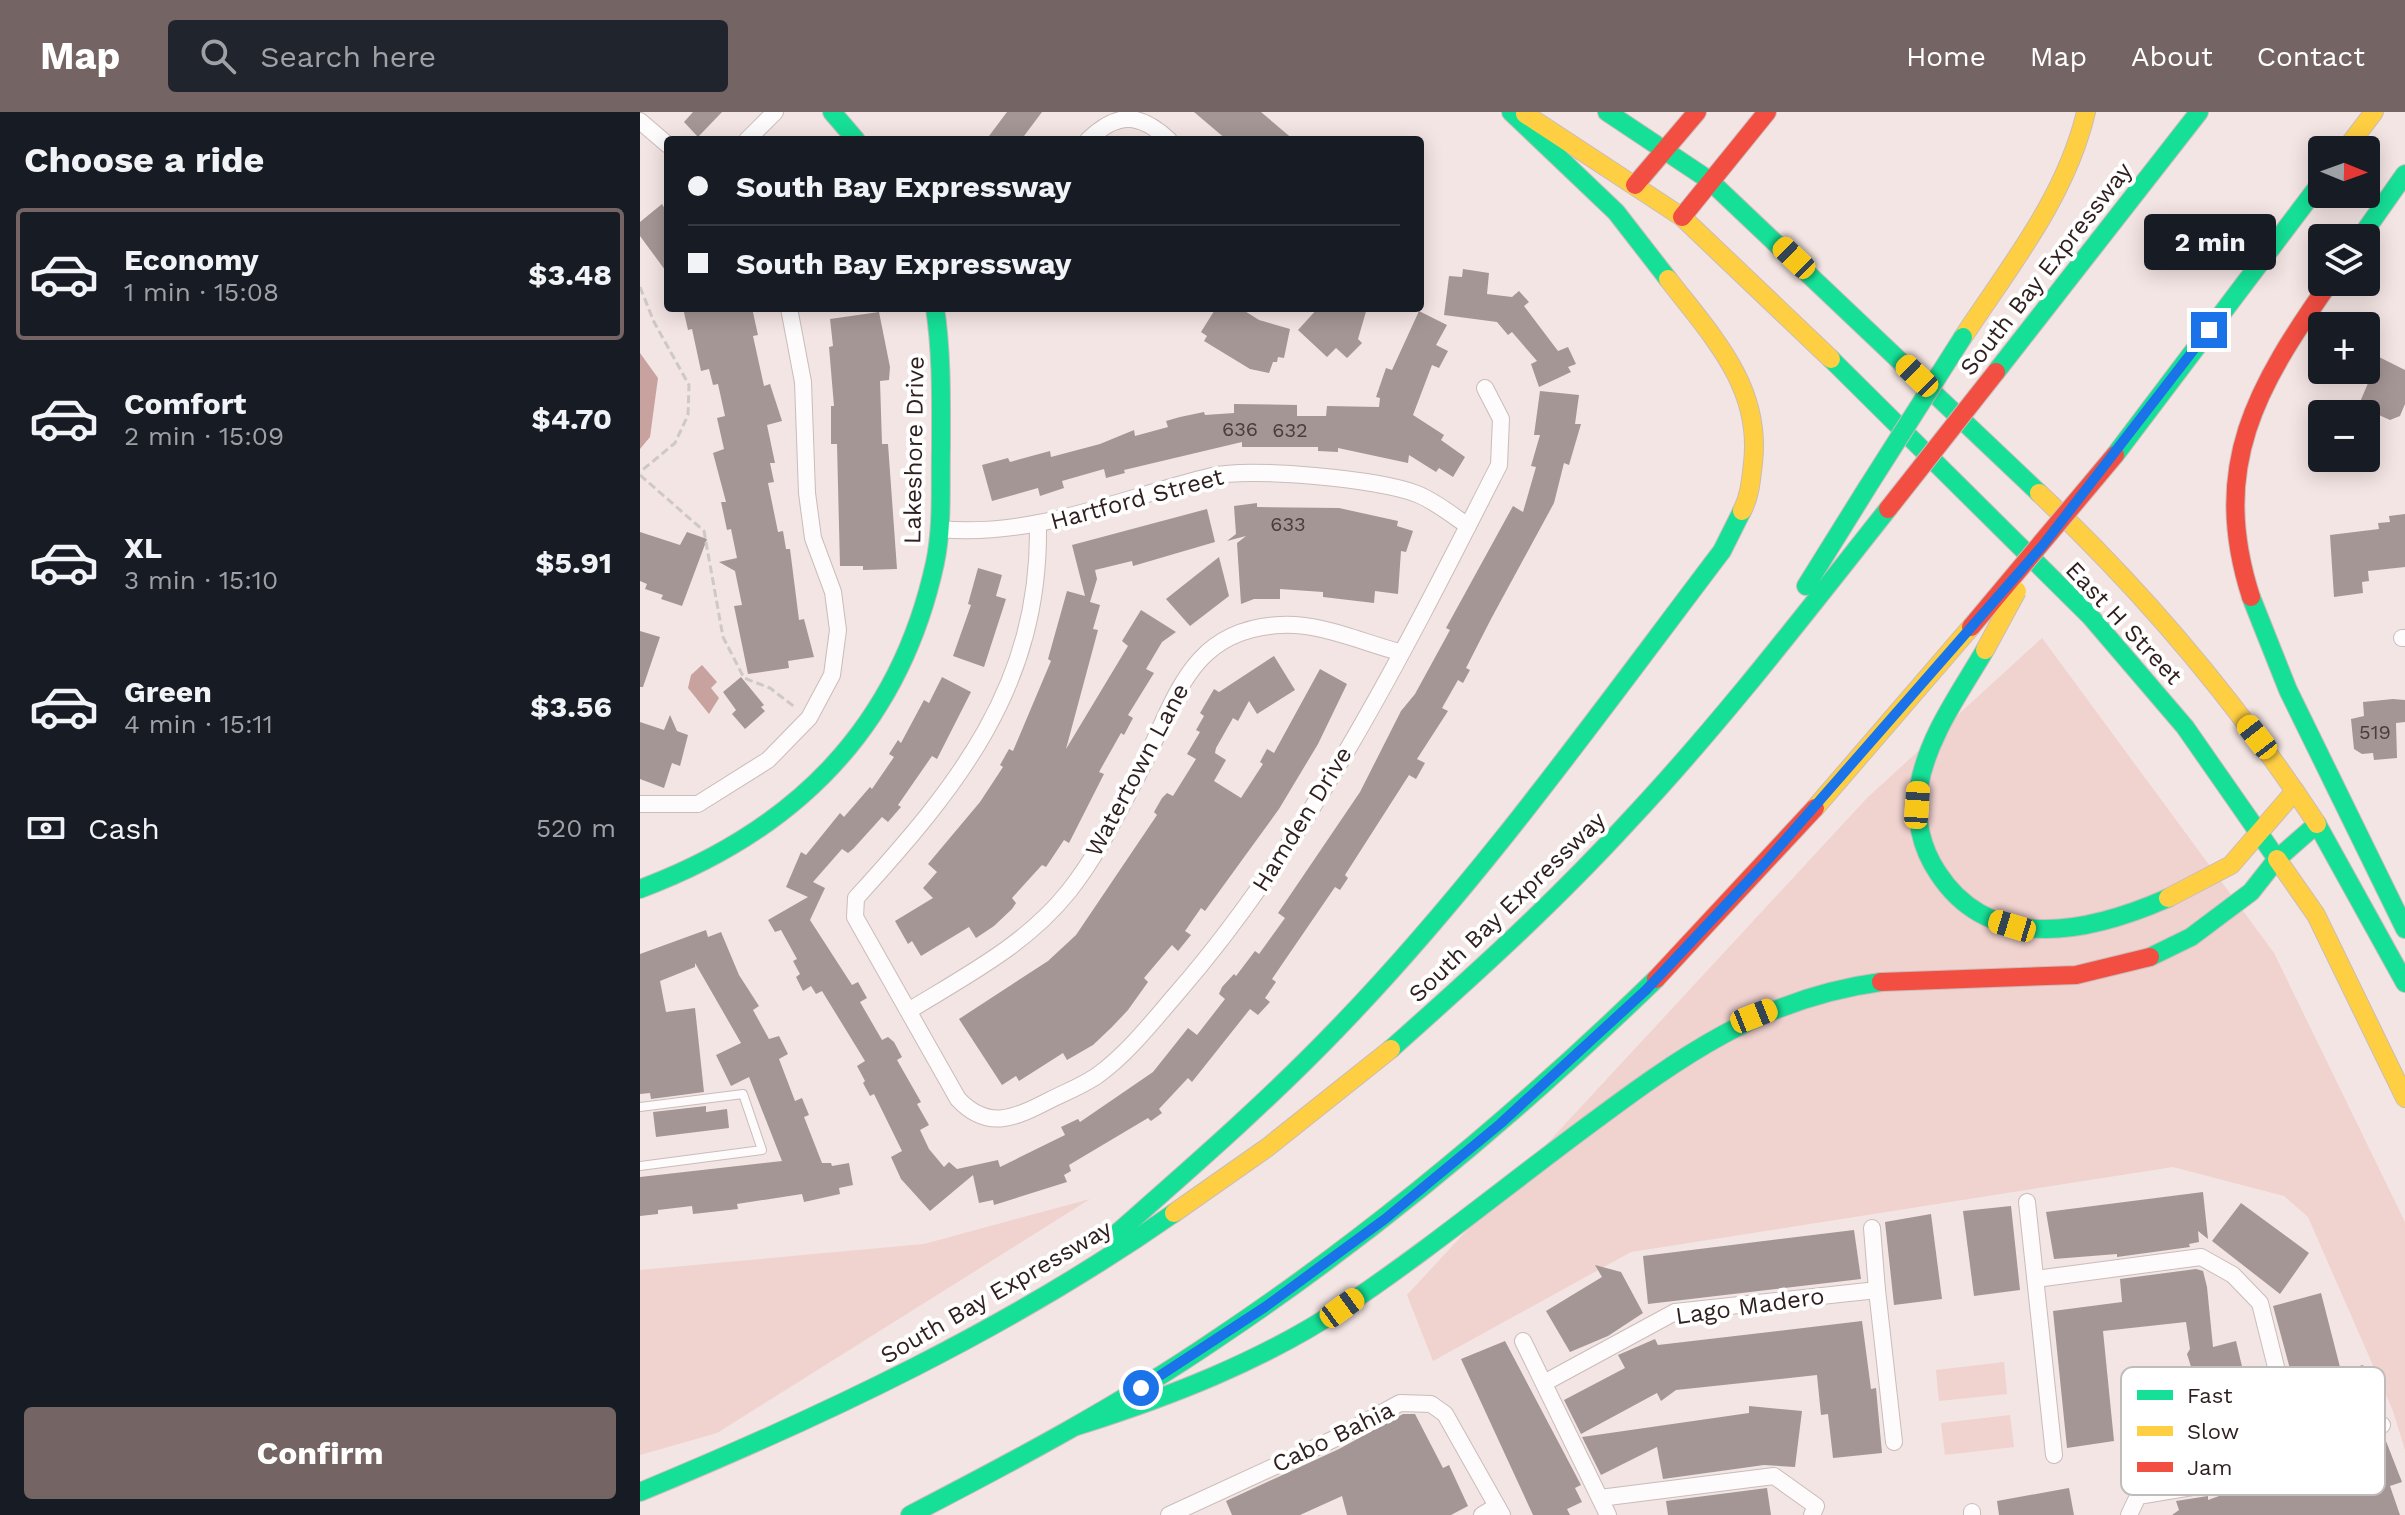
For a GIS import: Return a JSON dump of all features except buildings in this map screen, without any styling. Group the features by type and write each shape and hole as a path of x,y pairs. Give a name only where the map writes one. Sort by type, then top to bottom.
{"main road":[{"path":"832,112 853,136"},
{"path":"1013,1315 1130,1223 1231,1134 1386,977 1518,819 1722,551 1742,517 1753,479 1756,439 1749,400 1734,364 1616,212 1511,112"},
{"name":"East H Street","path":"1521,112 1682,217 1735,264 2090,616 2185,727 2316,915 2405,1098"},
{"name":"East H Street","path":"1607,112 1709,180 2117,567 2211,677 2295,791 2317,824 2405,983"},
{"path":"1635,185 1697,112"},
{"path":"1682,217 1767,112"},
{"path":"1738,695 2064,181 2079,147 2086,112"},
{"name":"South Bay Expressway","path":"640,1492 835,1408 1013,1315 1139,1237 1248,1162 1432,1014 1592,861 1738,695 2199,112"},
{"path":"2356,136 2374,112"},
{"path":"2370,224 2405,174"},
{"path":"910,1515 1077,1426 1203,1348 1326,1263 1443,1172 1556,1075 1715,919 2043,545 2308,200"},
{"path":"2321,296 2268,374 2248,421 2235,497 2237,549 2257,623 2405,929"},
{"name":"Lakeshore Drive","path":"640,889 702,865 753,835 791,807 842,756 883,698 905,655 926,599 940,529 942,356 936,312"},
{"path":"2043,545 1927,757 1917,805 1921,838 1934,868 1954,894 1974,910 1996,921 2026,929 2054,931 2096,927 2136,914 2223,871 2295,791"},
{"path":"1077,1426 1188,1389 1317,1323 1672,1063 1754,1016 1813,995 1875,982 2064,976 2124,966 2191,937 2251,892 2277,859 2317,824"}],"street":[{"path":"751,136 775,112"},
{"path":"1092,136 1104,123 1123,115 1139,116 1164,136"},
{"path":"640,121 664,142"},
{"path":"640,804 698,804 768,760 809,718 832,675 838,630 833,592 813,538 807,493 803,382 790,312"},
{"name":"Hamden Drive","path":"910,1010 958,1099 973,1115 993,1120 1033,1108 1096,1077 1127,1050 1234,925 1346,749 1468,526 1499,465 1501,419 1485,388"},
{"name":"Hartford Street","path":"940,529 970,532 1038,526 1214,476 1248,471 1388,485 1417,494 1468,526"},
{"path":"910,1010 855,917 856,898 911,839 955,784 979,746 1010,684 1035,593 1038,526"},
{"name":"Watertown Lane","path":"910,1010 1012,947 1070,890 1141,769 1183,678 1204,656 1235,635 1282,625 1313,627 1399,652"},
{"path":"2027,1202 2054,1455"},
{"path":"1872,1228 1894,1442"},
{"path":"2036,1279 2201,1257 2233,1275 2260,1303 2276,1367"},
{"name":"Lago Madero","path":"1544,1383 1675,1312 1877,1290"},
{"path":"1523,1341 1608,1515"},
{"name":"Cabo Bahia","path":"1169,1515 1334,1439 1400,1403 1431,1404 1445,1414 1500,1510 1482,1515"},
{"path":"1600,1498 1774,1476 1814,1511"},
{"path":"2129,1515 2138,1496 2144,1495"}],"lane":[{"path":"640,1107 743,1094 762,1150 640,1166"}],"path":[{"path":"640,287 654,322 689,385 688,415 675,443 640,473 704,531 723,637 744,678 770,688 809,718"}],"shaded area":[{"path":"640,353 658,378 650,437 640,449"},
{"path":"2042,638 2274,953 2405,1222 2405,1450 2385,1393 2385,1367 2374,1367 2308,1217 2284,1196 2173,1167 1631,1252 1433,1361 1407,1295 1867,798"},
{"path":"702,665 717,682 711,688 719,698 709,714 688,688 691,675"},
{"path":"1090,1199 717,1433 640,1455 640,1270 924,1244"},
{"path":"2004,1362 2007,1394 1939,1401 1936,1370"},
{"path":"2010,1415 2014,1447 1945,1455 1941,1423"}],"traffic: fast":[{"path":"832,112 853,136"},
{"path":"1511,112 1616,212 1668,279"},
{"path":"1607,112 1709,180 2039,493"},
{"path":"1996,372 2199,112"},
{"path":"2370,224 2405,174"},
{"path":"2115,455 2308,200"},
{"path":"640,889 696,865 746,837 792,804 832,766 867,723 896,675 918,622 935,563 939,534 941,395 935,312"},
{"path":"1867,488 1963,337"},
{"path":"1831,359 2090,616 2185,727 2277,859"},
{"path":"1806,586 1867,488"},
{"path":"1391,1049 1542,910 1628,822 1729,707 1888,509"},
{"path":"1116,1234 1311,1055 1441,914 1537,795 1722,551 1742,511"},
{"path":"2251,597 2288,690 2405,929"},
{"path":"1985,650 1937,732 1919,786 1917,809 1920,831 1938,873 1960,899 1986,917 2015,926 2045,929 2077,926 2108,920 2168,898"},
{"path":"2317,824 2405,983"},
{"path":"2150,957 2191,937 2251,892 2277,859 2317,824"},
{"path":"910,1515 1103,1410 1274,1300 1444,1170 1552,1077 1656,979"},
{"path":"1077,1426 1214,1376 1311,1327 1404,1265 1655,1077 1724,1034 1798,1002 1881,982"},
{"path":"640,1492 779,1432 981,1332 1047,1295 1174,1213"}],"traffic: slow":[{"path":"1963,337 2051,202 2077,143 2086,112"},
{"path":"2356,136 2374,112"},
{"path":"1525,114 1682,217 1831,359"},
{"path":"1668,279 1717,342 1742,386 1750,410 1754,436 1753,463 1742,511"},
{"path":"2039,493 2116,570 2188,650 2255,735 2317,824"},
{"path":"1985,650 2017,591"},
{"path":"1815,808 1971,627"},
{"path":"2168,898 2231,865 2295,791"},
{"path":"2277,859 2316,915 2405,1098"},
{"path":"1174,1213 1268,1147 1391,1049"}],"traffic: jam":[{"path":"1635,185 1697,112"},
{"path":"1682,217 1767,112"},
{"path":"2251,597 2239,550 2235,507 2238,467 2247,429 2262,393 2320,296"},
{"path":"1888,509 1996,372"},
{"path":"1971,627 2115,455"},
{"path":"1656,979 1815,808"},
{"path":"1881,982 2076,975 2150,957"}],"route":[{"path":"1141,1388 1265,1307 1385,1219 1556,1075 1646,990 1765,863 2043,545 2209,330"}]}
